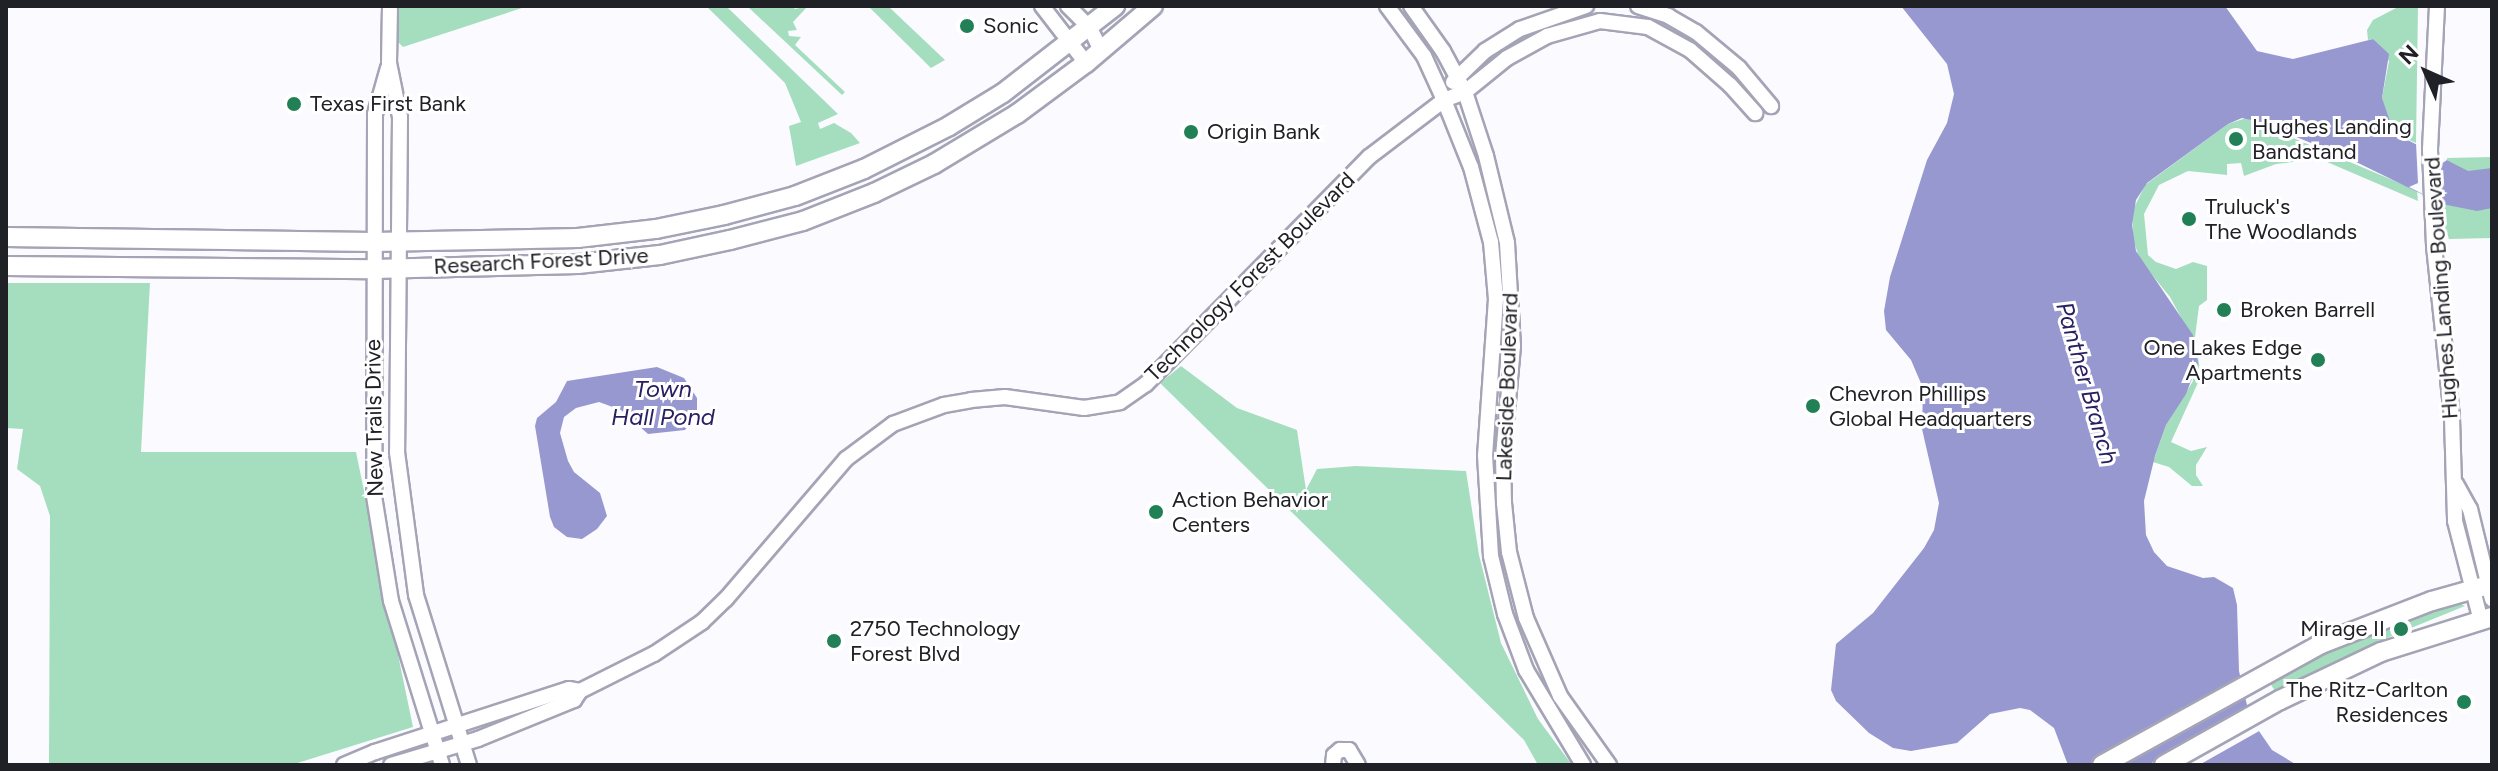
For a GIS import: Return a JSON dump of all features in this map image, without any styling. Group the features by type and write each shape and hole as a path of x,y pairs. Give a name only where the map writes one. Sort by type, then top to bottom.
{"main road":[{"name":"Research Forest Drive","path":"16,238 399,242 578,238 656,229 795,196 864,169 949,126 1003,93 1115,6"},
{"name":"Research Forest Drive","path":"6,266 373,269 578,264 660,255 803,221 874,193 934,164 1017,114 1086,63 1153,6"},
{"path":"6,255 16,238"},
{"path":"2102,765 2265,674 2370,623 2487,589"},
{"path":"2164,765 2280,700 2381,652 2486,619"}],"street":[{"name":"New Trails Drive","path":"390,6 389,63 400,117 397,452 416,595 469,765"},
{"path":"1042,6 1086,63"},
{"path":"1068,6 1090,28 1101,51"},
{"name":"Lakeside Boulevard","path":"1387,6 1424,56 1444,100 1471,167 1491,242 1496,299 1485,455 1491,556 1505,614 1526,670 1581,762"},
{"name":"Lakeside Boulevard","path":"1411,6 1465,92 1486,156 1507,243 1513,346 1503,456 1509,552 1526,618 1560,696 1609,765"},
{"name":"Technology Forest Boulevard","path":"1444,100 1456,76 1520,29 1586,6"},
{"path":"1638,6 1668,16 1696,32 1739,68 1771,106"},
{"name":"Hughes Landing Boulevard","path":"2429,6 2427,61 2431,92"},
{"name":"Hughes Landing Boulevard","path":"2437,6 2431,92 2431,198 2456,483 2470,509 2487,589 2486,619"},
{"name":"Technology Forest Boulevard","path":"344,765 569,689 580,691 654,654 702,622 726,599 837,468 893,424 944,405 1005,397 1084,408 1120,402 1146,384 1369,157 1444,100 1465,92 1507,58 1547,36 1583,23 1614,21 1648,27 1690,50 1730,85 1755,113"},
{"name":"New Trails Drive","path":"389,63 375,114 374,496 391,601 440,758"},
{"path":"1491,242 1507,243"},
{"path":"1485,455 1503,456"},
{"path":"374,496 401,486"},
{"path":"374,496 403,505"},
{"path":"391,765 440,758 462,745 574,700 580,691"},
{"path":"1581,762 1597,749"},
{"path":"1333,765 1334,755 1340,750 1349,750 1358,765"}],"green space":[{"path":"396,6 528,6 403,47 396,40"},
{"path":"706,6 726,6 838,114 818,123 820,129 834,123 851,133 860,143 796,166 789,126 801,122 785,83"},
{"path":"747,6 792,6 795,9 808,6 793,22 797,30 788,31 789,36 801,37 795,45 845,92 842,95"},
{"path":"868,6 888,6 945,60 931,68"},
{"path":"2400,6 2418,6 2416,143 2394,133 2387,118 2382,98 2389,61 2373,39 2368,40 2367,30 2373,20"},
{"path":"2246,118 2417,190 2418,201 2320,159 2276,164 2244,176 2241,163 2227,164 2227,175 2188,171 2159,185 2144,214 2148,255 2156,262 2176,269 2193,262 2207,266 2207,300 2199,306 2195,337 2201,376 2171,442 2191,451 2207,447 2196,465 2196,475 2203,486 2192,486 2169,467 2153,462 2166,425 2193,381 2191,336 2170,297 2140,260 2133,239 2132,212 2145,185 2228,124"},
{"path":"2492,157 2492,238 2449,239 2442,219 2447,158"},
{"path":"6,283 150,283 141,452 356,452 413,727 291,765 49,765 50,516 40,486 17,469 23,429 6,428"},
{"path":"1181,366 1237,408 1297,430 1306,490 1317,469 1356,466 1466,471 1479,555 1501,643 1538,719 1572,765 1538,765 1524,740 1160,383"},
{"path":"2456,602 2465,606 2389,637 2276,693 2269,681 2347,642"}],"water":[{"name":"Panther Branch","path":"1901,6 2225,6 2257,51 2293,59 2373,39 2389,54 2382,98 2394,133 2468,171 2492,168 2492,208 2477,211 2442,204 2350,159 2260,122 2242,118 2228,124 2147,183 2136,200 2132,225 2136,251 2193,335 2198,363 2186,394 2166,425 2155,456 2144,501 2146,535 2154,552 2167,566 2203,578 2214,577 2233,588 2237,605 2239,671 2250,718 2272,750 2297,765 2068,765 2054,728 2030,710 2020,708 1990,714 1957,743 1911,751 1893,748 1869,733 1836,701 1831,690 1836,644 1873,613 1924,548 1934,530 1939,503 1922,429 1923,388 1911,360 1886,330 1884,311 1890,277 1927,160 1947,123 1954,94 1947,64"},
{"name":"Town Hall Pond","path":"657,367 684,378 697,398 697,415 685,430 648,434 621,410 599,402 576,408 564,417 560,433 568,461 574,472 600,493 607,516 597,529 582,539 567,537 554,527 550,517 535,426 537,418 556,402 567,381"}],"pier":[{"path":"2416,143 2447,160 2441,164 2442,204 2409,187 2418,183"},
{"path":"2252,707 2261,730 2199,765 2148,765"}],"place":[{"name":"Sonic","path":"967,26"},
{"name":"Texas First Bank","path":"294,104"},
{"name":"Origin Bank","path":"1191,132"},
{"name":"Hughes Landing Bandstand","path":"2236,139"},
{"name":"Truluck's The Woodlands","path":"2189,219"},
{"name":"Broken Barrell","path":"2224,310"},
{"name":"One Lakes Edge Apartments","path":"2318,360"},
{"name":"Chevron Phillips Global Headquarters","path":"1813,406"},
{"name":"Action Behavior Centers","path":"1156,512"},
{"name":"Mirage II","path":"2401,629"},
{"name":"2750 Technology Forest Blvd","path":"834,641"},
{"name":"The Ritz-Carlton Residences","path":"2464,702"}]}
